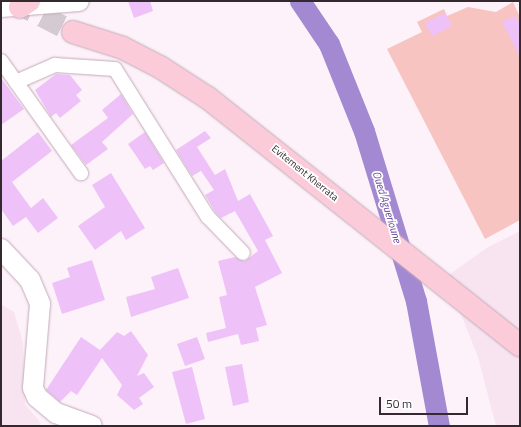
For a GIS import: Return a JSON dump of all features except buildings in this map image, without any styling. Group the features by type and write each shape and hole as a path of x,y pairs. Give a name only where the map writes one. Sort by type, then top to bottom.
{"main road":[{"path":"17,5 79,1"},
{"name":"Evitement Kherrata","path":"73,32 123,48 160,67 274,148 520,345"},
{"path":"1,249 36,292 40,304 33,388 45,407 55,419 92,426"}],"street":[{"path":"1,60 81,173"},
{"path":"16,82 55,65 115,70 208,218 244,253"}],"shaded area":[{"path":"513,2 520,17 520,220 485,239 387,49 422,32 417,22 444,9 447,16 468,7 496,12"},
{"path":"520,231 520,426 496,426 478,357 446,277 488,247"},
{"path":"1,304 14,312 23,342 25,404 40,422 39,426 1,426"}],"waterway":[{"name":"Oued Aguerioune","path":"300,1 329,44 364,131 416,301 439,426"}],"tunnel":[{"path":"13,1 73,32"}]}
